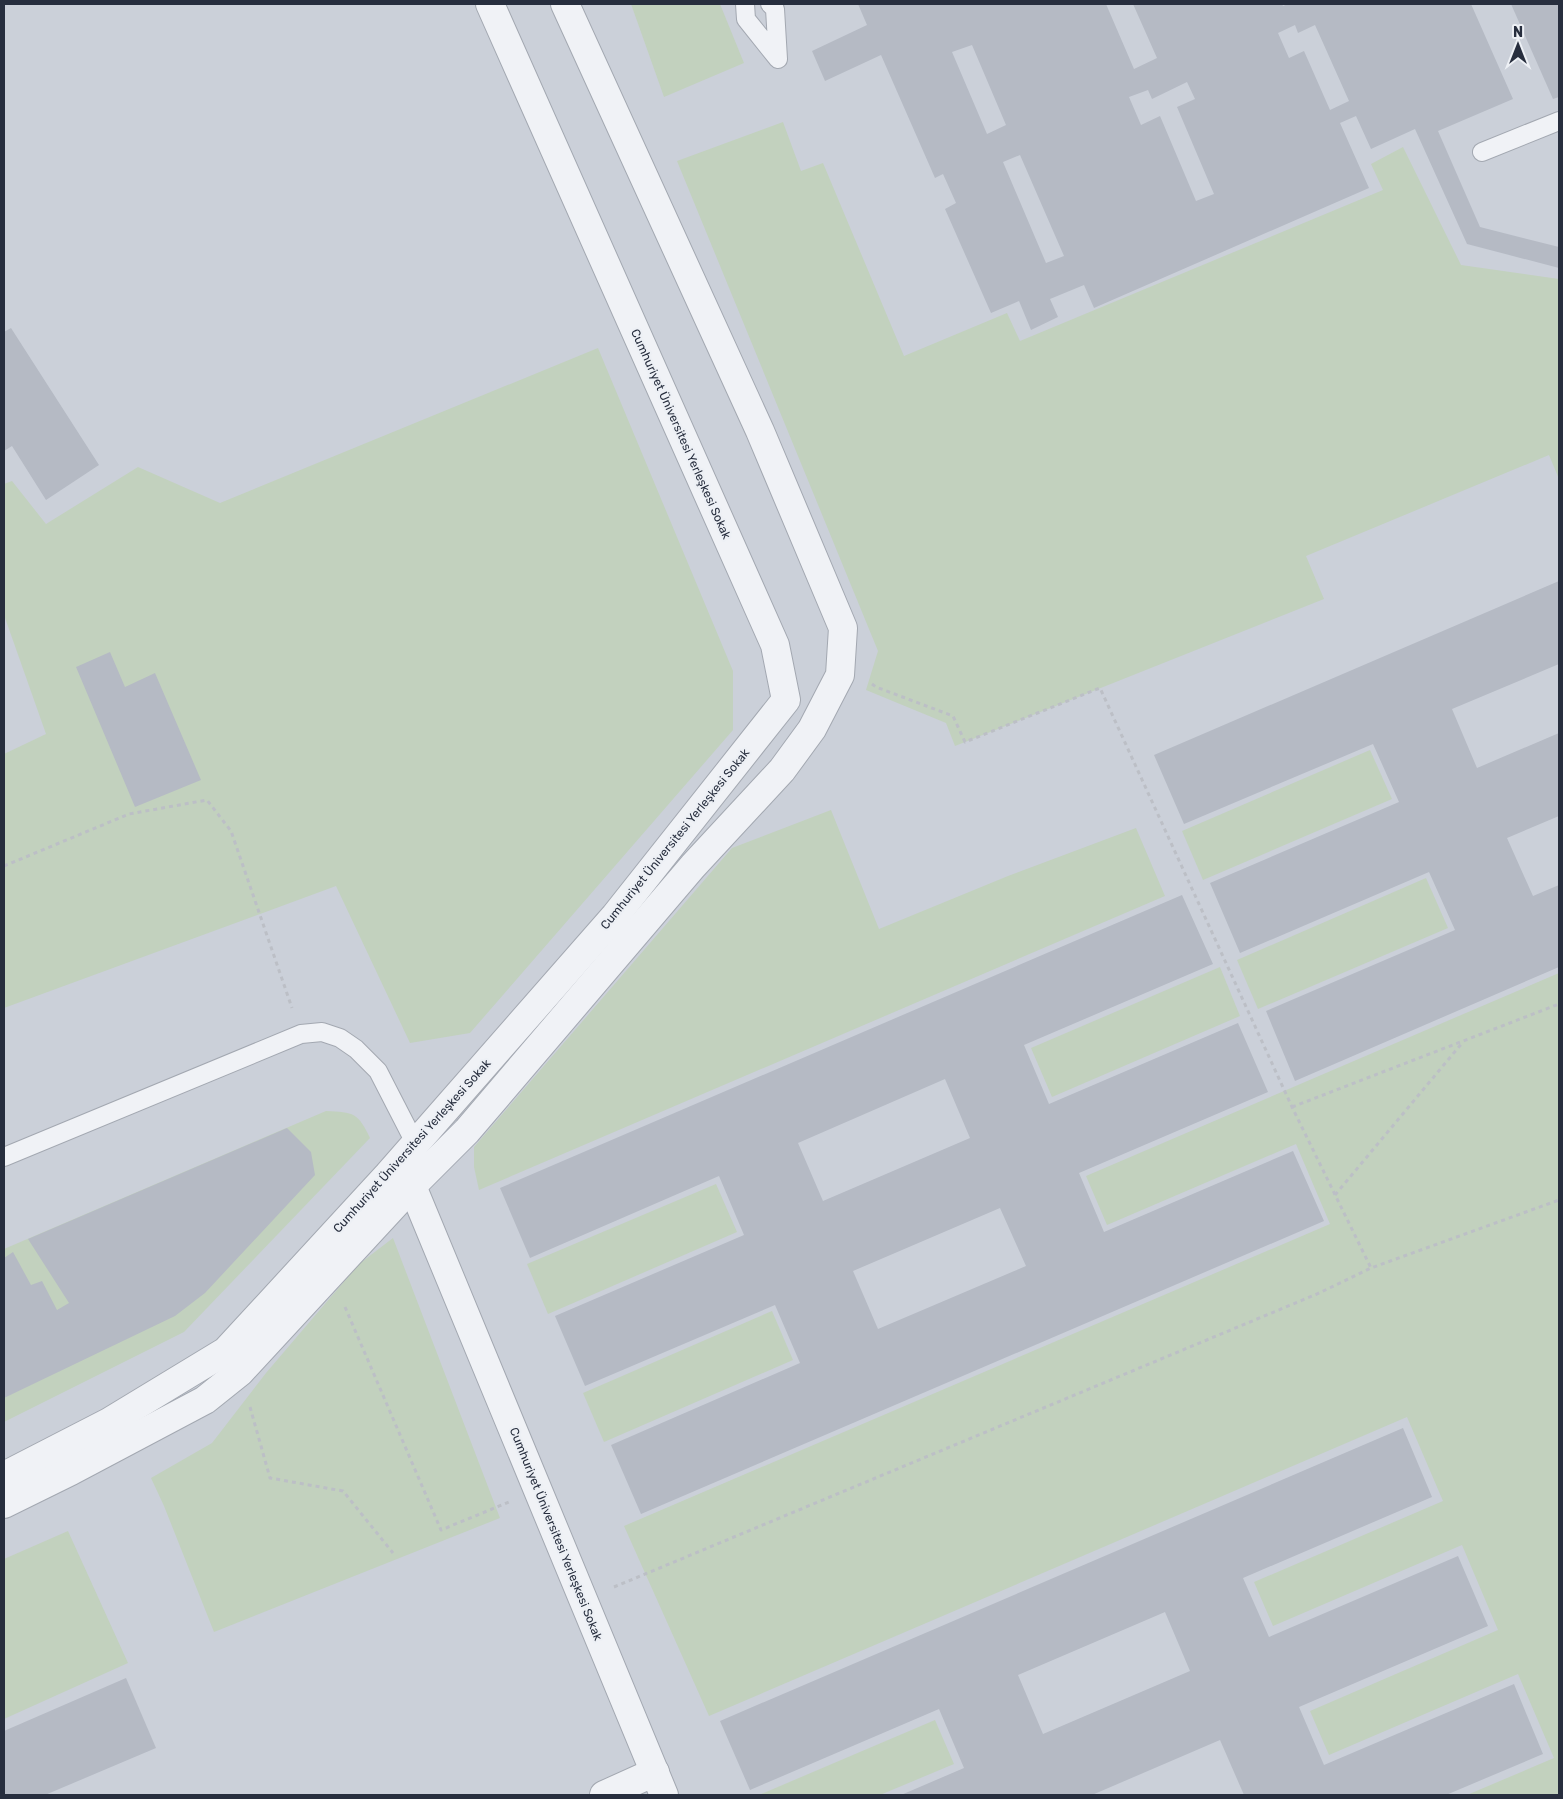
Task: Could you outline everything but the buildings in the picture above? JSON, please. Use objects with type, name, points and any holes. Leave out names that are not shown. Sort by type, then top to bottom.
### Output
[{"type":"street","name":"Cumhuriyet Üniversitesi Yerleşkesi Sokak","points":[[4,1476],[108,1422],[226,1351],[416,1143],[615,916],[786,700],[775,645],[490,4]]},
{"type":"street","name":"Cumhuriyet Üniversitesi Yerleşkesi Sokak","points":[[4,1504],[205,1400],[240,1372],[412,1186],[467,1131],[693,866],[782,770],[812,729],[840,675],[843,628],[760,431],[566,4]]},
{"type":"street","name":"Cumhuriyet Üniversitesi Yerleşkesi Sokak","points":[[412,1186],[659,1783],[604,1795]]},
{"type":"lane","points":[[745,4],[746,19],[778,59],[775,9],[770,4]]},
{"type":"lane","points":[[1482,152],[1559,121]]},
{"type":"lane","points":[[4,1157],[301,1034],[322,1032],[340,1038],[356,1049],[378,1071],[416,1143]]},
{"type":"path","points":[[842,653],[876,687],[953,716],[965,742],[1100,688],[1292,1107],[1371,1268]]},
{"type":"path","points":[[4,866],[129,814],[206,800],[231,832],[301,1034]]},
{"type":"path","points":[[1292,1107],[1559,1004]]},
{"type":"path","points":[[1335,1194],[1465,1040]]},
{"type":"path","points":[[583,1600],[1317,1294],[1371,1268],[1559,1200]]},
{"type":"path","points":[[330,1274],[441,1530],[538,1490]]},
{"type":"path","points":[[240,1372],[270,1478],[342,1492],[393,1553]]},
{"type":"shaded area","points":[[4,4],[1559,4],[1559,1795],[4,1795]]},
{"type":"green space","points":[[631,4],[720,4],[744,63],[664,97]]},
{"type":"green space","points":[[783,122],[801,171],[823,163],[904,356],[1007,313],[1020,341],[1383,190],[1371,164],[1403,147],[1461,265],[1559,279],[1559,479],[1549,455],[1306,556],[1324,599],[955,746],[946,723],[866,690],[878,651],[677,161]]},
{"type":"green space","points":[[598,348],[733,671],[733,730],[470,1033],[410,1043],[336,886],[4,1008],[4,754],[46,734],[4,615],[4,484],[12,481],[46,524],[138,467],[220,503]]},
{"type":"green space","points":[[1370,750],[1392,799],[1203,880],[1182,831]]},
{"type":"green space","points":[[831,810],[879,929],[1008,876],[1136,828],[1165,896],[479,1190],[474,1167],[474,1147],[732,848]]},
{"type":"green space","points":[[1426,878],[1448,928],[1258,1009],[1237,960]]},
{"type":"green space","points":[[1220,967],[1240,1016],[1052,1097],[1031,1048]]},
{"type":"green space","points":[[1559,973],[1559,1795],[1467,1795],[1554,1758],[1518,1674],[1329,1755],[1310,1711],[1498,1630],[1462,1545],[1273,1626],[1254,1582],[1443,1501],[1407,1417],[709,1716],[624,1526],[1330,1224],[1296,1144],[1107,1225],[1086,1176]]},
{"type":"green space","points":[[326,1111],[349,1113],[354,1116],[362,1123],[370,1138],[184,1332],[4,1422],[4,1249]]},
{"type":"green space","points":[[716,1184],[737,1232],[548,1314],[527,1264]]},
{"type":"green space","points":[[393,1238],[500,1518],[214,1632],[151,1478],[212,1443],[266,1373],[359,1264]]},
{"type":"green space","points":[[772,1311],[793,1360],[604,1442],[583,1393]]},
{"type":"green space","points":[[68,1531],[128,1663],[4,1719],[4,1559]]},
{"type":"green space","points":[[935,1720],[954,1764],[880,1795],[759,1795]]}]
